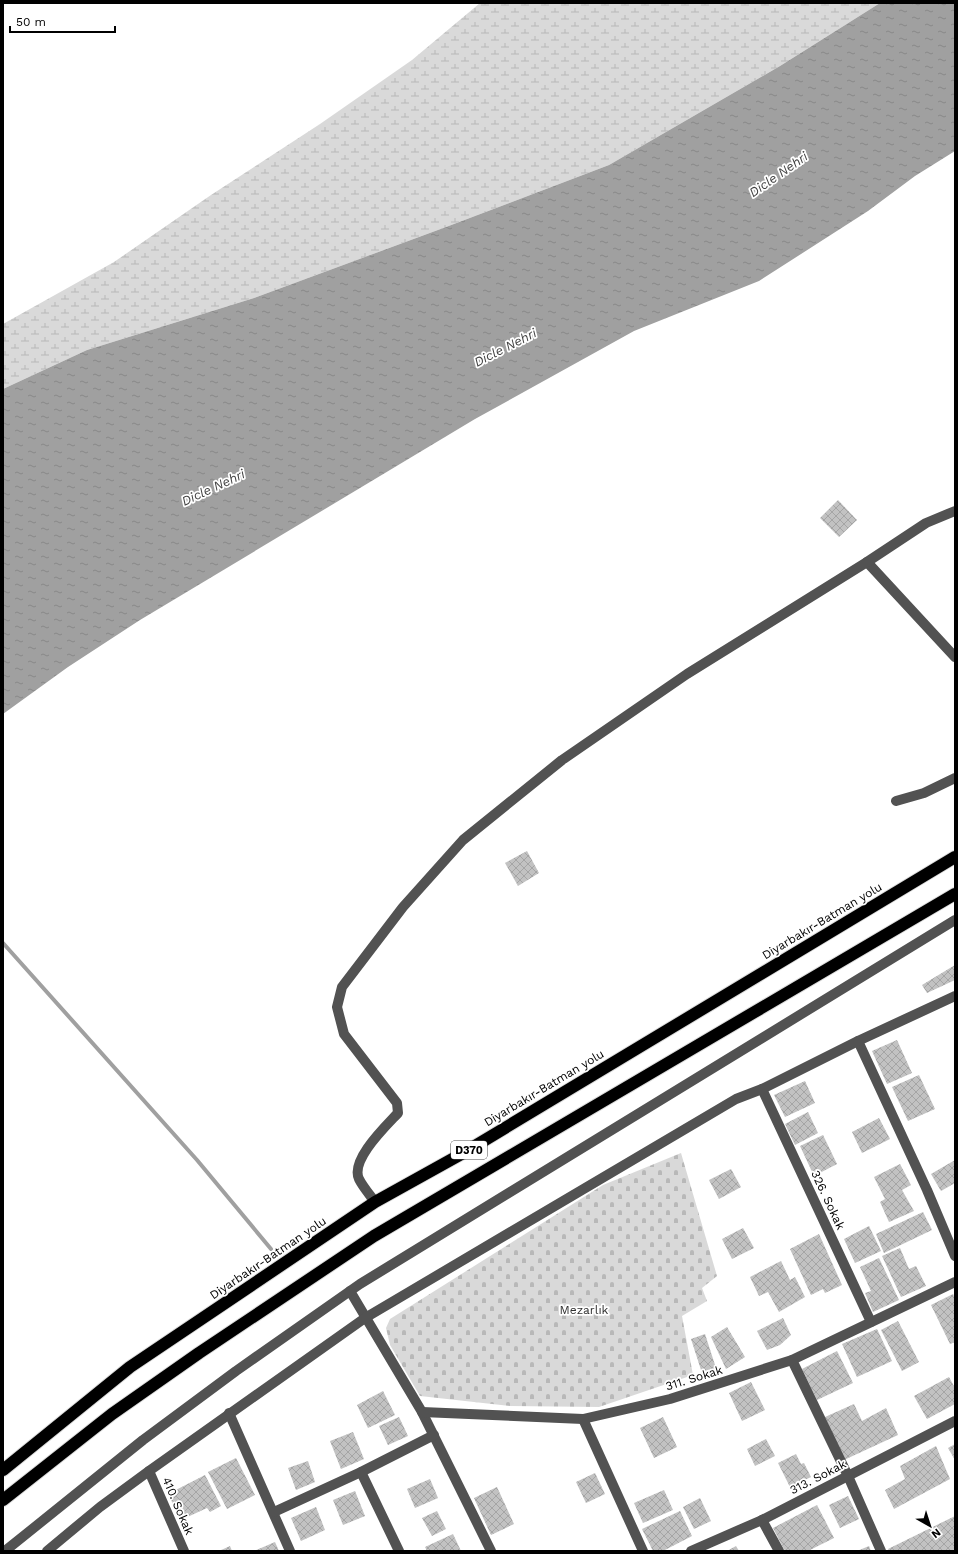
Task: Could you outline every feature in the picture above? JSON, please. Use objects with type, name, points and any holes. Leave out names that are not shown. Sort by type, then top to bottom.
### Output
[{"type":"highway","name":"Diyarbakır-Batman yolu","points":[[3,1470],[130,1368],[375,1202],[465,1152],[955,857]]},
{"type":"highway","name":"D370","points":[[3,1500],[112,1414],[374,1236],[955,894]]},
{"type":"street","points":[[375,1202],[358,1178],[360,1158],[380,1131],[398,1113],[397,1103],[344,1034],[337,1007],[342,987],[399,913],[463,840],[562,760],[687,674],[867,562],[926,523],[955,511]]},
{"type":"street","points":[[867,562],[955,657]]},
{"type":"street","points":[[896,801],[924,793],[955,778]]},
{"type":"street","points":[[5,1551],[144,1440],[236,1371],[350,1292],[955,920]]},
{"type":"street","points":[[47,1551],[100,1507],[149,1471],[365,1318],[736,1099],[762,1089],[858,1040],[955,996]]},
{"type":"street","points":[[858,1040],[927,1190],[955,1256]]},
{"type":"street","name":"326. Sokak","points":[[762,1089],[870,1322]]},
{"type":"street","name":"311. Sokak","points":[[422,1412],[583,1419],[670,1399],[792,1360],[955,1282]]},
{"type":"street","points":[[350,1292],[422,1412],[492,1551]]},
{"type":"street","points":[[792,1360],[848,1476],[881,1551]]},
{"type":"street","points":[[229,1413],[290,1551]]},
{"type":"street","points":[[583,1419],[643,1551]]},
{"type":"street","name":"313. Sokak","points":[[691,1551],[762,1520],[955,1422]]},
{"type":"street","points":[[274,1512],[361,1472],[434,1435]]},
{"type":"street","name":"410. Sokak","points":[[149,1471],[184,1551]]},
{"type":"street","points":[[361,1472],[399,1551]]},
{"type":"street","points":[[762,1520],[778,1551]]},
{"type":"green space","points":[[480,3],[880,3],[780,66],[609,165],[254,298],[87,350],[3,389],[3,324],[114,262],[211,195],[320,124],[412,60]]},
{"type":"green space","name":"Mezarlık","points":[[681,1153],[717,1276],[702,1288],[707,1301],[682,1316],[693,1375],[599,1407],[510,1406],[420,1396],[390,1345],[386,1328],[390,1319],[603,1185]]},
{"type":"water","name":"Dicle Nehri","points":[[880,3],[955,3],[955,151],[915,176],[868,211],[759,281],[634,331],[475,419],[140,620],[68,667],[3,714],[3,389],[87,350],[254,298],[609,165],[780,66]]},
{"type":"building","points":[[838,500],[857,520],[839,537],[820,518]]},
{"type":"building","points":[[527,851],[539,873],[518,886],[505,863]]},
{"type":"building","points":[[955,965],[955,980],[927,993],[922,985]]},
{"type":"building","points":[[897,1040],[912,1073],[887,1084],[872,1051]]},
{"type":"building","points":[[919,1075],[935,1109],[908,1121],[892,1087]]},
{"type":"building","points":[[805,1081],[815,1103],[785,1117],[774,1095]]},
{"type":"building","points":[[808,1112],[818,1133],[795,1145],[785,1124]]},
{"type":"building","points":[[879,1118],[890,1139],[862,1153],[852,1132]]},
{"type":"building","points":[[823,1135],[837,1164],[814,1176],[800,1146]]},
{"type":"building","points":[[955,1160],[955,1183],[941,1191],[931,1174]]},
{"type":"building","points":[[900,1164],[911,1185],[902,1190],[914,1211],[889,1222],[880,1202],[885,1199],[874,1177]]},
{"type":"building","points":[[731,1169],[741,1187],[719,1199],[709,1180]]},
{"type":"building","points":[[923,1212],[932,1230],[884,1253],[876,1234]]},
{"type":"building","points":[[869,1226],[881,1251],[855,1263],[844,1239]]},
{"type":"building","points":[[743,1228],[754,1248],[732,1259],[722,1239]]},
{"type":"building","points":[[819,1234],[842,1285],[825,1293],[823,1289],[811,1295],[790,1249]]},
{"type":"building","points":[[900,1248],[909,1269],[916,1266],[926,1286],[901,1297],[882,1256]]},
{"type":"building","points":[[879,1258],[899,1300],[873,1312],[865,1293],[871,1291],[860,1267]]},
{"type":"building","points":[[781,1261],[790,1280],[795,1277],[805,1297],[779,1312],[768,1292],[759,1296],[750,1277]]},
{"type":"building","points":[[953,1294],[955,1298],[955,1342],[950,1344],[931,1305]]},
{"type":"building","points":[[783,1318],[791,1335],[780,1345],[767,1350],[757,1331]]},
{"type":"building","points":[[898,1321],[919,1362],[902,1371],[881,1330]]},
{"type":"building","points":[[727,1327],[745,1357],[726,1369],[711,1337]]},
{"type":"building","points":[[877,1329],[892,1361],[857,1377],[842,1344]]},
{"type":"building","points":[[705,1334],[716,1368],[702,1373],[691,1339]]},
{"type":"building","points":[[837,1351],[853,1383],[817,1400],[802,1369]]},
{"type":"building","points":[[949,1377],[955,1388],[955,1404],[927,1419],[914,1396]]},
{"type":"building","points":[[751,1382],[765,1410],[742,1421],[729,1393]]},
{"type":"building","points":[[383,1391],[395,1415],[368,1428],[357,1405]]},
{"type":"building","points":[[854,1404],[862,1421],[886,1408],[898,1435],[844,1460],[825,1417]]},
{"type":"building","points":[[399,1417],[408,1436],[388,1445],[379,1426]]},
{"type":"building","points":[[663,1417],[677,1447],[654,1458],[640,1428]]},
{"type":"building","points":[[353,1432],[364,1459],[341,1469],[330,1441]]},
{"type":"building","points":[[766,1439],[775,1456],[755,1466],[747,1449]]},
{"type":"building","points":[[955,1444],[955,1460],[948,1448]]},
{"type":"building","points":[[936,1446],[950,1479],[894,1509],[885,1490],[905,1479],[900,1466]]},
{"type":"building","points":[[796,1454],[801,1464],[804,1463],[811,1477],[790,1487],[778,1463]]},
{"type":"building","points":[[236,1458],[255,1495],[227,1509],[208,1472]]},
{"type":"building","points":[[308,1461],[315,1482],[296,1490],[288,1468]]},
{"type":"building","points":[[595,1473],[605,1494],[586,1503],[576,1482]]},
{"type":"building","points":[[205,1475],[221,1506],[210,1512],[207,1508],[181,1520],[168,1494]]},
{"type":"building","points":[[430,1479],[438,1498],[415,1508],[407,1489]]},
{"type":"building","points":[[497,1487],[514,1524],[491,1535],[474,1498]]},
{"type":"building","points":[[664,1490],[673,1510],[643,1523],[634,1503]]},
{"type":"building","points":[[355,1491],[365,1516],[343,1525],[333,1500]]},
{"type":"building","points":[[848,1496],[859,1519],[840,1528],[829,1505]]},
{"type":"building","points":[[700,1498],[711,1521],[694,1529],[683,1507]]},
{"type":"building","points":[[817,1505],[834,1538],[808,1551],[785,1551],[773,1528]]},
{"type":"building","points":[[316,1507],[325,1530],[301,1541],[291,1518]]},
{"type":"building","points":[[437,1511],[446,1529],[432,1536],[422,1518]]},
{"type":"building","points":[[680,1511],[692,1536],[663,1551],[653,1551],[642,1529]]},
{"type":"building","points":[[955,1516],[955,1549],[952,1551],[889,1551],[888,1549]]},
{"type":"building","points":[[453,1534],[461,1551],[427,1551],[425,1547]]},
{"type":"building","points":[[275,1542],[279,1551],[254,1551]]},
{"type":"building","points":[[230,1546],[232,1551],[219,1551]]},
{"type":"building","points":[[736,1546],[739,1551],[727,1551]]},
{"type":"building","points":[[869,1546],[871,1551],[857,1551]]},
{"type":"waterway","points":[[3,943],[197,1160],[271,1249]]}]
